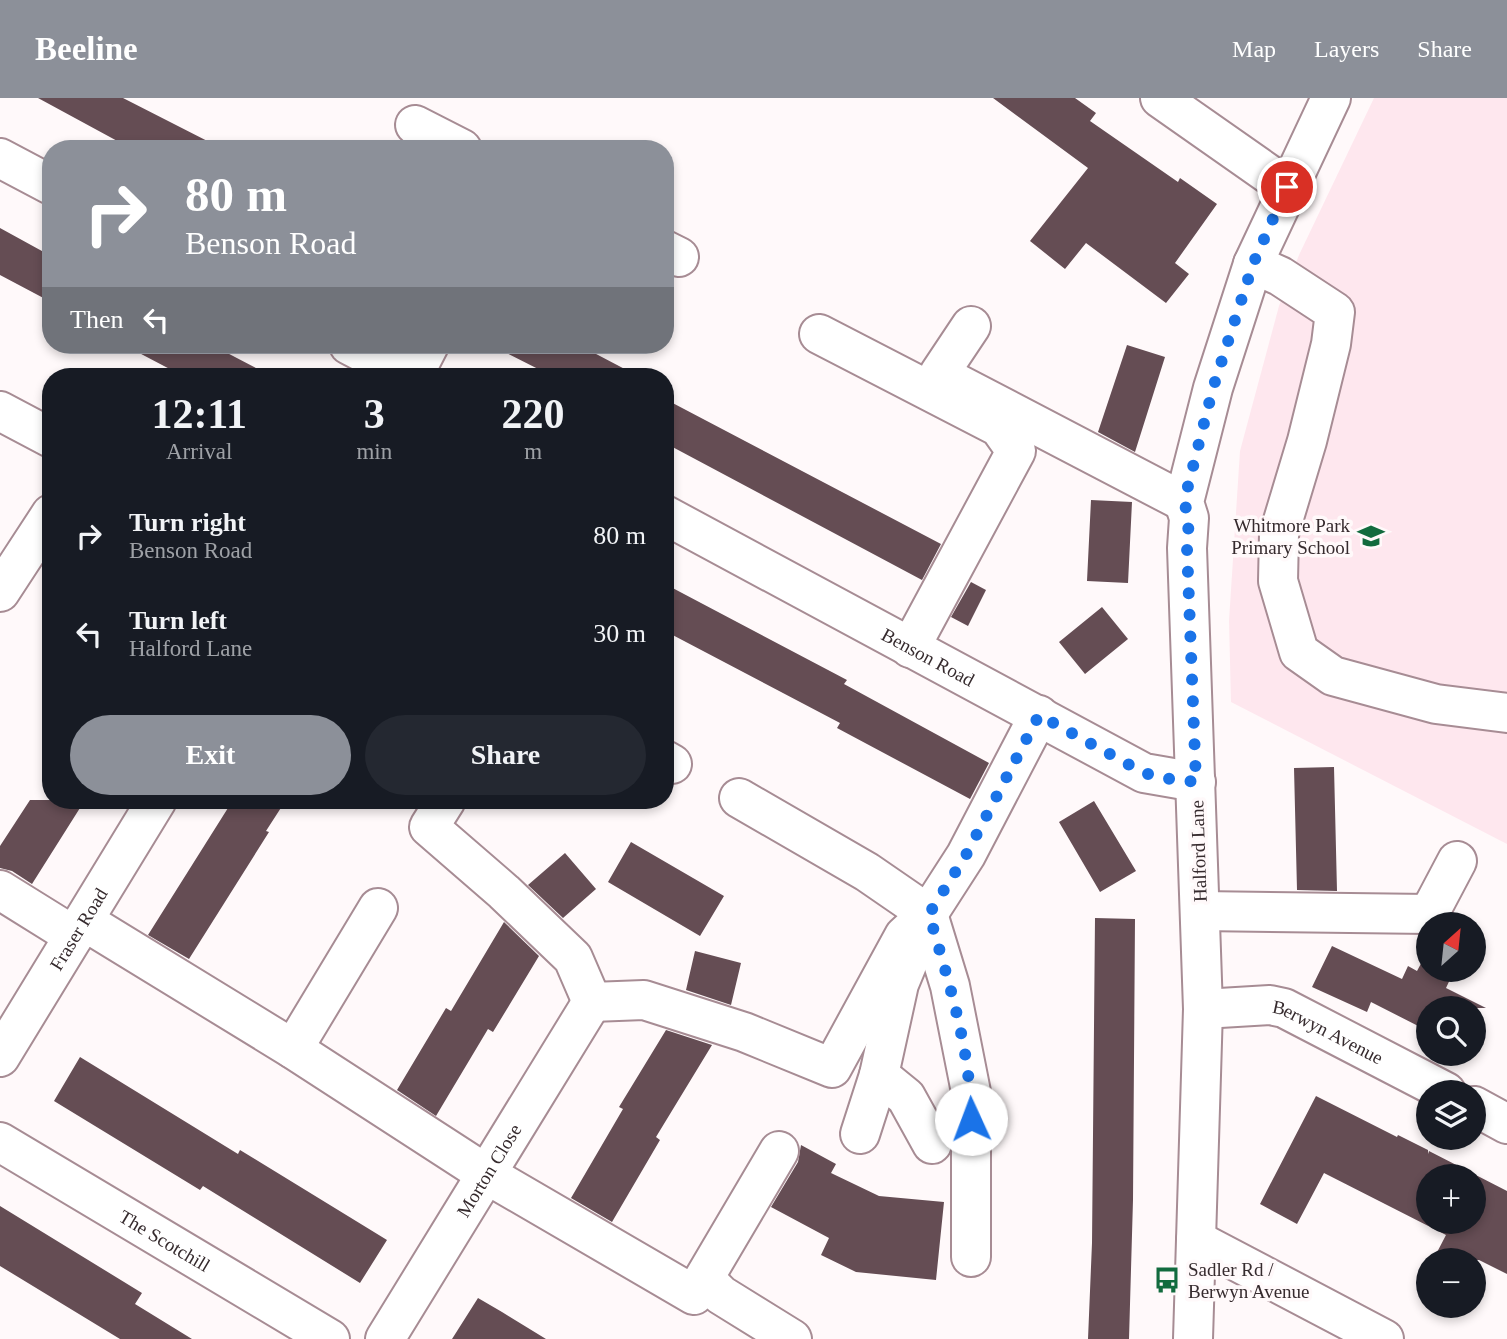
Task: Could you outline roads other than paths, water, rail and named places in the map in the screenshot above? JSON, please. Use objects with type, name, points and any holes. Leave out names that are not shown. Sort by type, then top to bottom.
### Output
[{"type":"street","points":[[1160,98],[1287,187]]},
{"type":"street","name":"Halford Lane","points":[[1193,1339],[1203,1009],[1187,548],[1189,518],[1184,502],[1213,388],[1253,264],[1331,98]]},
{"type":"street","points":[[415,125],[444,140]]},
{"type":"street","points":[[0,158],[42,180]]},
{"type":"street","points":[[1253,264],[1280,276],[1335,312],[1331,344],[1307,441],[1279,534],[1278,581],[1299,652],[1333,676],[1436,704],[1507,713]]},
{"type":"street","points":[[971,326],[939,374],[1184,502]]},
{"type":"street","points":[[819,334],[999,427],[1016,452],[910,648]]},
{"type":"street","points":[[367,354],[394,368]]},
{"type":"street","points":[[0,411],[42,433]]},
{"type":"street","name":"Benson Road","points":[[674,520],[1144,773],[1196,782]]},
{"type":"street","points":[[0,592],[42,528]]},
{"type":"street","points":[[860,1134],[879,1075],[899,984],[929,914],[966,855],[1039,715]]},
{"type":"street","points":[[739,799],[867,872],[929,914],[950,986],[971,1092],[971,1257]]},
{"type":"street","name":"Fraser Road","points":[[0,1057],[152,809]]},
{"type":"street","points":[[440,809],[429,827],[504,892],[573,958],[592,1002],[644,1000],[744,1032],[832,1068],[904,936],[929,914]]},
{"type":"street","points":[[1200,911],[1429,914],[1457,861]]},
{"type":"street","points":[[0,890],[79,929],[293,1049],[486,1174],[694,1295],[779,1151]]},
{"type":"street","points":[[293,1049],[379,908]]},
{"type":"street","name":"Morton Close","points":[[385,1339],[592,1002]]},
{"type":"street","name":"Berwyn Avenue","points":[[1203,1009],[1270,1005],[1284,1007],[1423,1080]]},
{"type":"street","points":[[879,1075],[906,1097],[932,1144]]},
{"type":"street","points":[[1486,1113],[1507,1124]]},
{"type":"street","name":"The Scotchill","points":[[0,1142],[330,1339]]},
{"type":"street","points":[[1196,1240],[1384,1339]]},
{"type":"street","points":[[705,1279],[721,1295],[792,1339]]},
{"type":"place","name":"Whitmore Park Primary School","points":[[1371,536]]},
{"type":"place","name":"Sadler Rd / Berwyn Avenue","points":[[1167,1280]]}]
